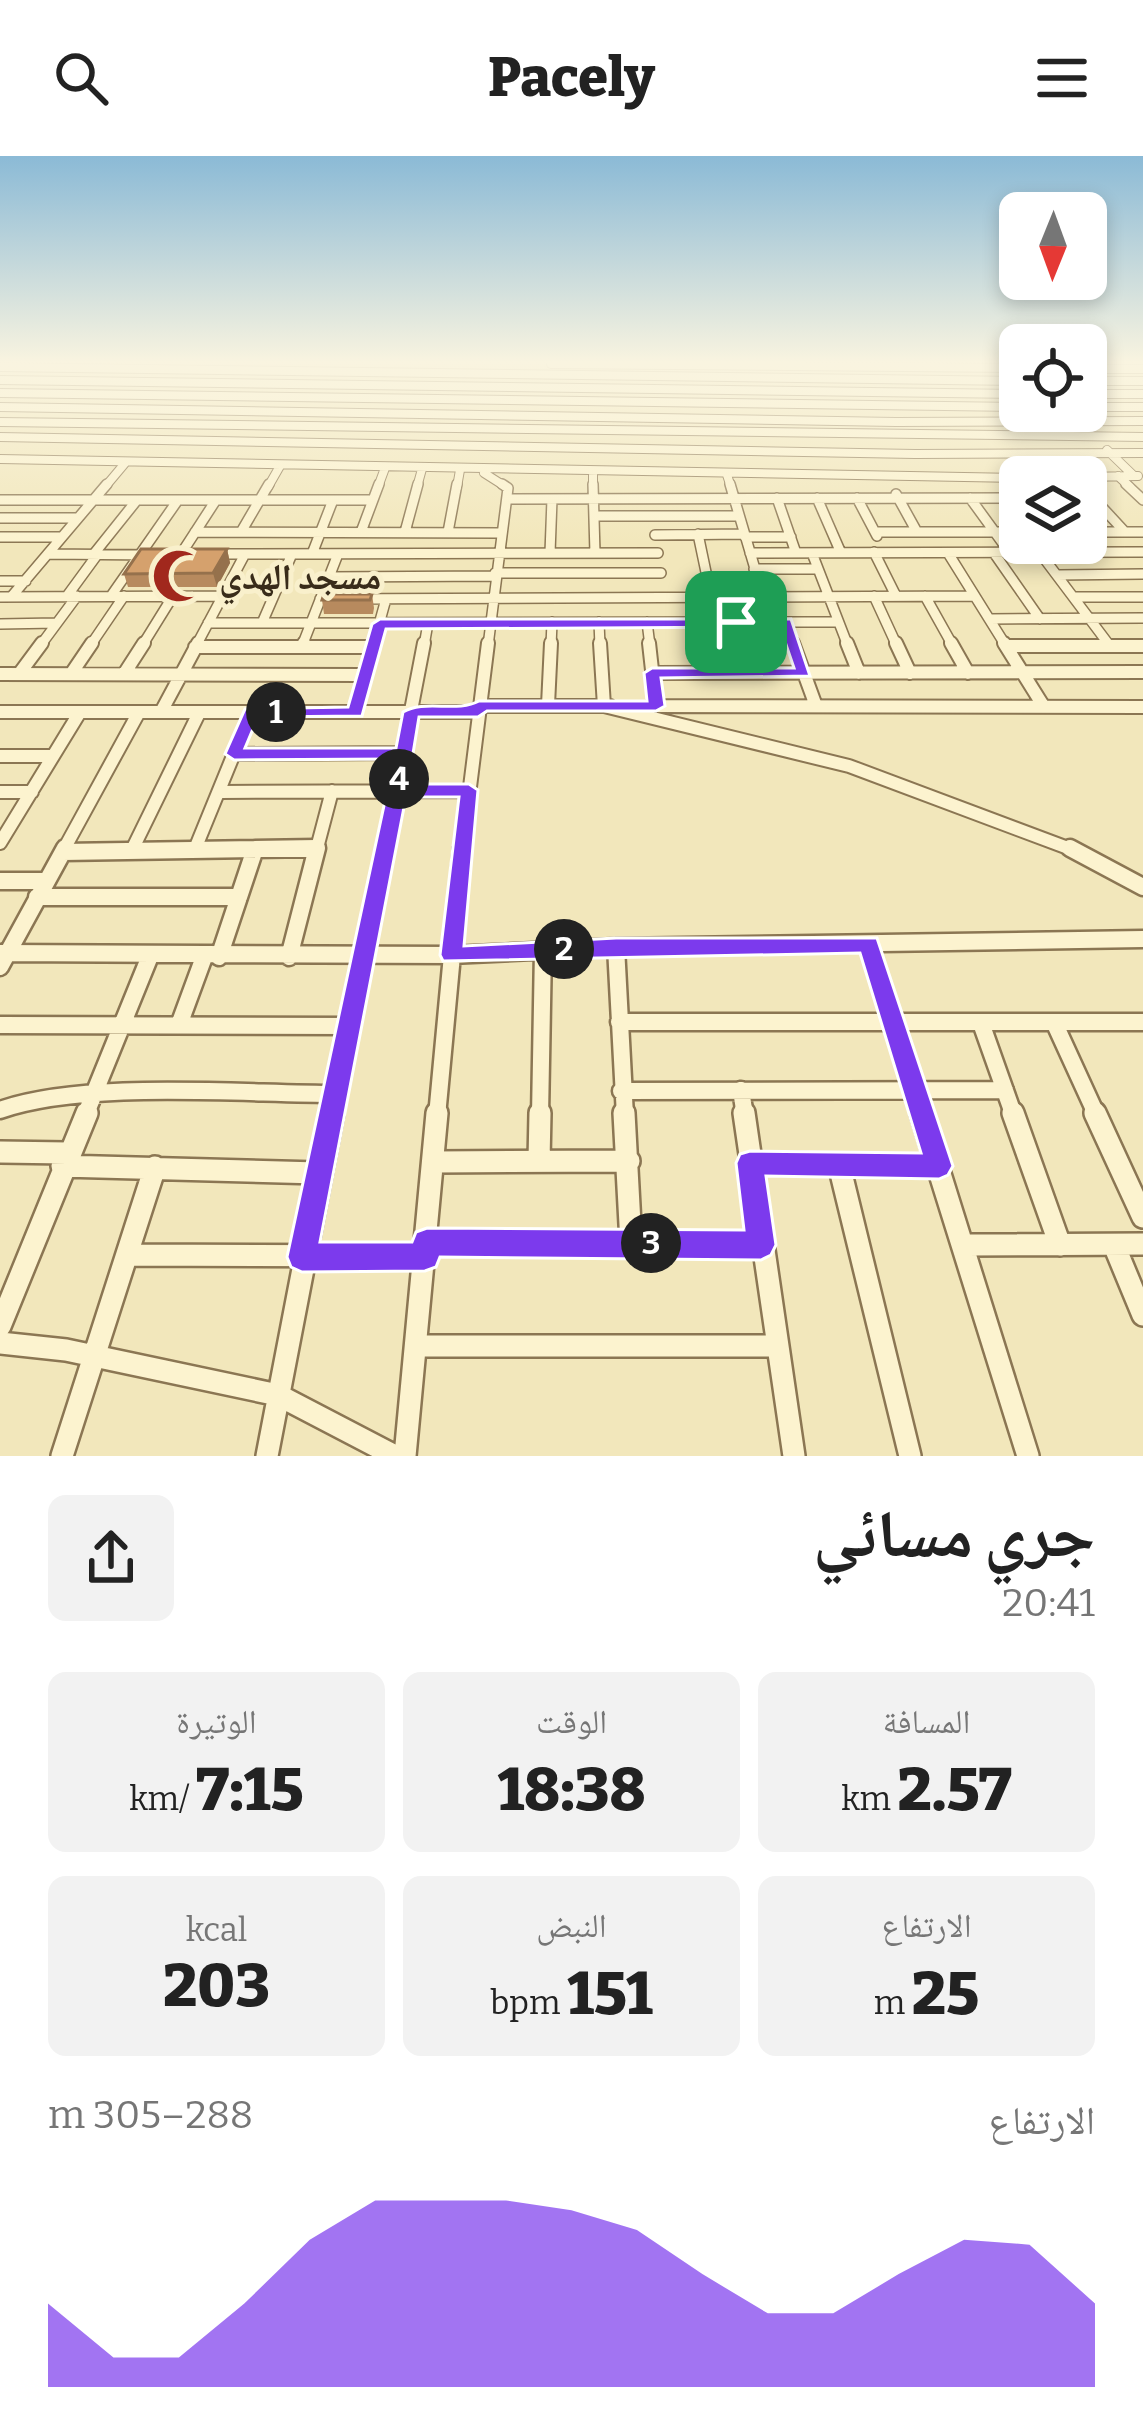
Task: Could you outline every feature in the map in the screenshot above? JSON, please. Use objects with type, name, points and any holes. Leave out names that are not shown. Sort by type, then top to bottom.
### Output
[{"type":"street","points":[[45,460],[87,424]]},
{"type":"street","points":[[141,424],[1143,437]]},
{"type":"street","points":[[6,597],[168,424]]},
{"type":"street","points":[[324,466],[348,424]]},
{"type":"street","points":[[444,470],[459,424]]},
{"type":"street","points":[[558,472],[565,424]]},
{"type":"street","points":[[672,424],[676,475]]},
{"type":"street","points":[[779,424],[796,476]]},
{"type":"street","points":[[897,424],[929,478]]},
{"type":"street","points":[[977,424],[1002,454]]},
{"type":"street","points":[[219,464],[249,426]]},
{"type":"street","points":[[525,446],[527,431]]},
{"type":"street","points":[[1088,432],[1138,476]]},
{"type":"street","points":[[0,437],[915,454],[1143,453]]},
{"type":"street","points":[[0,459],[999,480]]},
{"type":"street","points":[[219,554],[280,466]]},
{"type":"street","points":[[362,532],[385,468]]},
{"type":"street","points":[[405,532],[422,469]]},
{"type":"street","points":[[448,532],[460,470]]},
{"type":"street","points":[[405,1456],[451,955],[507,499],[507,485],[480,470]]},
{"type":"street","points":[[593,473],[595,553]]},
{"type":"street","points":[[727,476],[763,596]]},
{"type":"street","points":[[1107,476],[1138,476]]},
{"type":"street","points":[[1118,476],[1142,498]]},
{"type":"street","points":[[885,477],[918,553]]},
{"type":"street","points":[[777,498],[796,553]]},
{"type":"street","points":[[817,498],[841,553]]},
{"type":"street","points":[[857,498],[875,532],[896,596]]},
{"type":"street","points":[[970,498],[999,538]]},
{"type":"street","points":[[507,499],[999,500]]},
{"type":"street","points":[[550,553],[552,499]]},
{"type":"street","points":[[685,499],[689,515]]},
{"type":"street","points":[[0,500],[373,500]]},
{"type":"street","points":[[19,674],[56,623],[95,555],[137,500]]},
{"type":"street","points":[[70,674],[139,555],[178,500]]},
{"type":"street","points":[[181,554],[216,500]]},
{"type":"street","points":[[312,554],[333,500]]},
{"type":"street","points":[[1107,513],[1125,532]]},
{"type":"street","points":[[594,516],[739,516]]},
{"type":"street","points":[[653,516],[665,597]]},
{"type":"street","points":[[0,518],[78,518]]},
{"type":"street","points":[[195,532],[501,533]]},
{"type":"street","points":[[875,532],[999,532]]},
{"type":"street","points":[[1107,532],[1143,532]]},
{"type":"street","points":[[698,534],[711,596]]},
{"type":"street","points":[[655,535],[791,537]]},
{"type":"street","points":[[0,537],[62,537]]},
{"type":"street","points":[[0,554],[17,537]]},
{"type":"street","points":[[1107,552],[1143,552]]},
{"type":"street","points":[[48,554],[658,553]]},
{"type":"street","points":[[749,553],[999,553]]},
{"type":"street","points":[[812,553],[860,673]]},
{"type":"street","points":[[948,553],[1044,707]]},
{"type":"street","points":[[994,553],[1040,619]]},
{"type":"street","points":[[160,712],[245,554]]},
{"type":"street","points":[[262,622],[292,554]]},
{"type":"street","points":[[302,647],[338,554]]},
{"type":"street","points":[[1107,554],[1125,574]]},
{"type":"street","points":[[1049,564],[1110,646]]},
{"type":"street","points":[[754,569],[818,569]]},
{"type":"street","points":[[329,577],[661,573]]},
{"type":"street","points":[[1057,574],[1143,574]]},
{"type":"street","points":[[0,581],[26,580]]},
{"type":"street","points":[[124,674],[173,596]]},
{"type":"street","points":[[6,597],[223,596]]},
{"type":"street","points":[[692,596],[706,673]]},
{"type":"street","points":[[874,596],[910,673]]},
{"type":"street","points":[[925,596],[968,673]]},
{"type":"street","points":[[320,599],[975,596]]},
{"type":"street","points":[[1074,597],[1141,599]]},
{"type":"street","points":[[356,712],[386,598]]},
{"type":"street","points":[[989,619],[1143,618]]},
{"type":"street","points":[[208,622],[838,622]]},
{"type":"street","points":[[548,705],[551,622]]},
{"type":"street","points":[[599,622],[604,706]]},
{"type":"street","points":[[647,622],[656,706]]},
{"type":"street","points":[[786,622],[816,706]]},
{"type":"street","points":[[0,623],[56,623]]},
{"type":"street","points":[[267,1456],[318,1173],[428,623]]},
{"type":"street","points":[[1006,646],[1143,646]]},
{"type":"street","points":[[195,647],[372,647]]},
{"type":"street","points":[[245,675],[259,647]]},
{"type":"street","points":[[652,673],[1143,672]]},
{"type":"street","points":[[0,674],[365,675]]},
{"type":"street","points":[[0,712],[412,712],[548,705],[1143,707]]},
{"type":"street","points":[[604,706],[884,774],[1076,849],[1143,887]]},
{"type":"street","points":[[2,837],[80,712]]},
{"type":"street","points":[[2,959],[140,712]]},
{"type":"street","points":[[132,850],[199,712]]},
{"type":"street","points":[[196,849],[251,712]]},
{"type":"street","points":[[234,754],[404,753]]},
{"type":"street","points":[[0,756],[53,756]]},
{"type":"street","points":[[220,792],[469,790]]},
{"type":"street","points":[[289,957],[332,791]]},
{"type":"street","points":[[0,792],[32,792]]},
{"type":"street","points":[[63,852],[317,848]]},
{"type":"street","points":[[178,1025],[238,897],[255,849]]},
{"type":"street","points":[[0,881],[46,881]]},
{"type":"street","points":[[37,897],[238,897]]},
{"type":"street","points":[[2,959],[451,955],[616,947],[1143,939]]},
{"type":"street","points":[[869,944],[1028,1456]]},
{"type":"street","points":[[616,947],[631,1243]]},
{"type":"street","points":[[539,1161],[543,950]]},
{"type":"street","points":[[0,1326],[6,1293],[150,956]]},
{"type":"street","points":[[619,1022],[1138,1022],[1143,1042]]},
{"type":"street","points":[[1054,1022],[1143,1217]]},
{"type":"street","points":[[981,1023],[1060,1245]]},
{"type":"street","points":[[0,1025],[350,1026]]},
{"type":"street","points":[[742,1090],[794,1456]]},
{"type":"street","points":[[621,1091],[1005,1090]]},
{"type":"street","points":[[0,1110],[26,1101],[93,1094],[336,1094]]},
{"type":"street","points":[[0,1152],[155,1167],[318,1173]]},
{"type":"street","points":[[435,1162],[628,1160]]},
{"type":"street","points":[[750,1163],[939,1166]]},
{"type":"street","points":[[839,1165],[910,1456]]},
{"type":"street","points":[[62,1456],[155,1167]]},
{"type":"street","points":[[127,1256],[302,1257],[631,1243],[761,1245]]},
{"type":"street","points":[[964,1245],[1143,1244]]},
{"type":"street","points":[[1114,1245],[1143,1315]]},
{"type":"street","points":[[0,1342],[278,1396],[395,1456]]},
{"type":"street","points":[[416,1346],[776,1346]]},
{"type":"building","points":[[141,549],[227,549],[213,573],[124,574]]},
{"type":"building","points":[[324,594],[372,594],[370,600],[322,600]]},
{"type":"place","name":"مسجد الهدي","points":[[179,576]]},
{"type":"route","points":[[736,622],[380,624],[356,712],[251,712],[234,754],[404,753],[397,790],[469,790],[451,955],[616,947],[869,944],[939,1166],[750,1163],[761,1245],[427,1243],[425,1256],[302,1257],[364,956],[397,790],[412,712],[478,712],[479,706],[656,706],[652,673],[804,673],[786,622],[736,622]]}]
